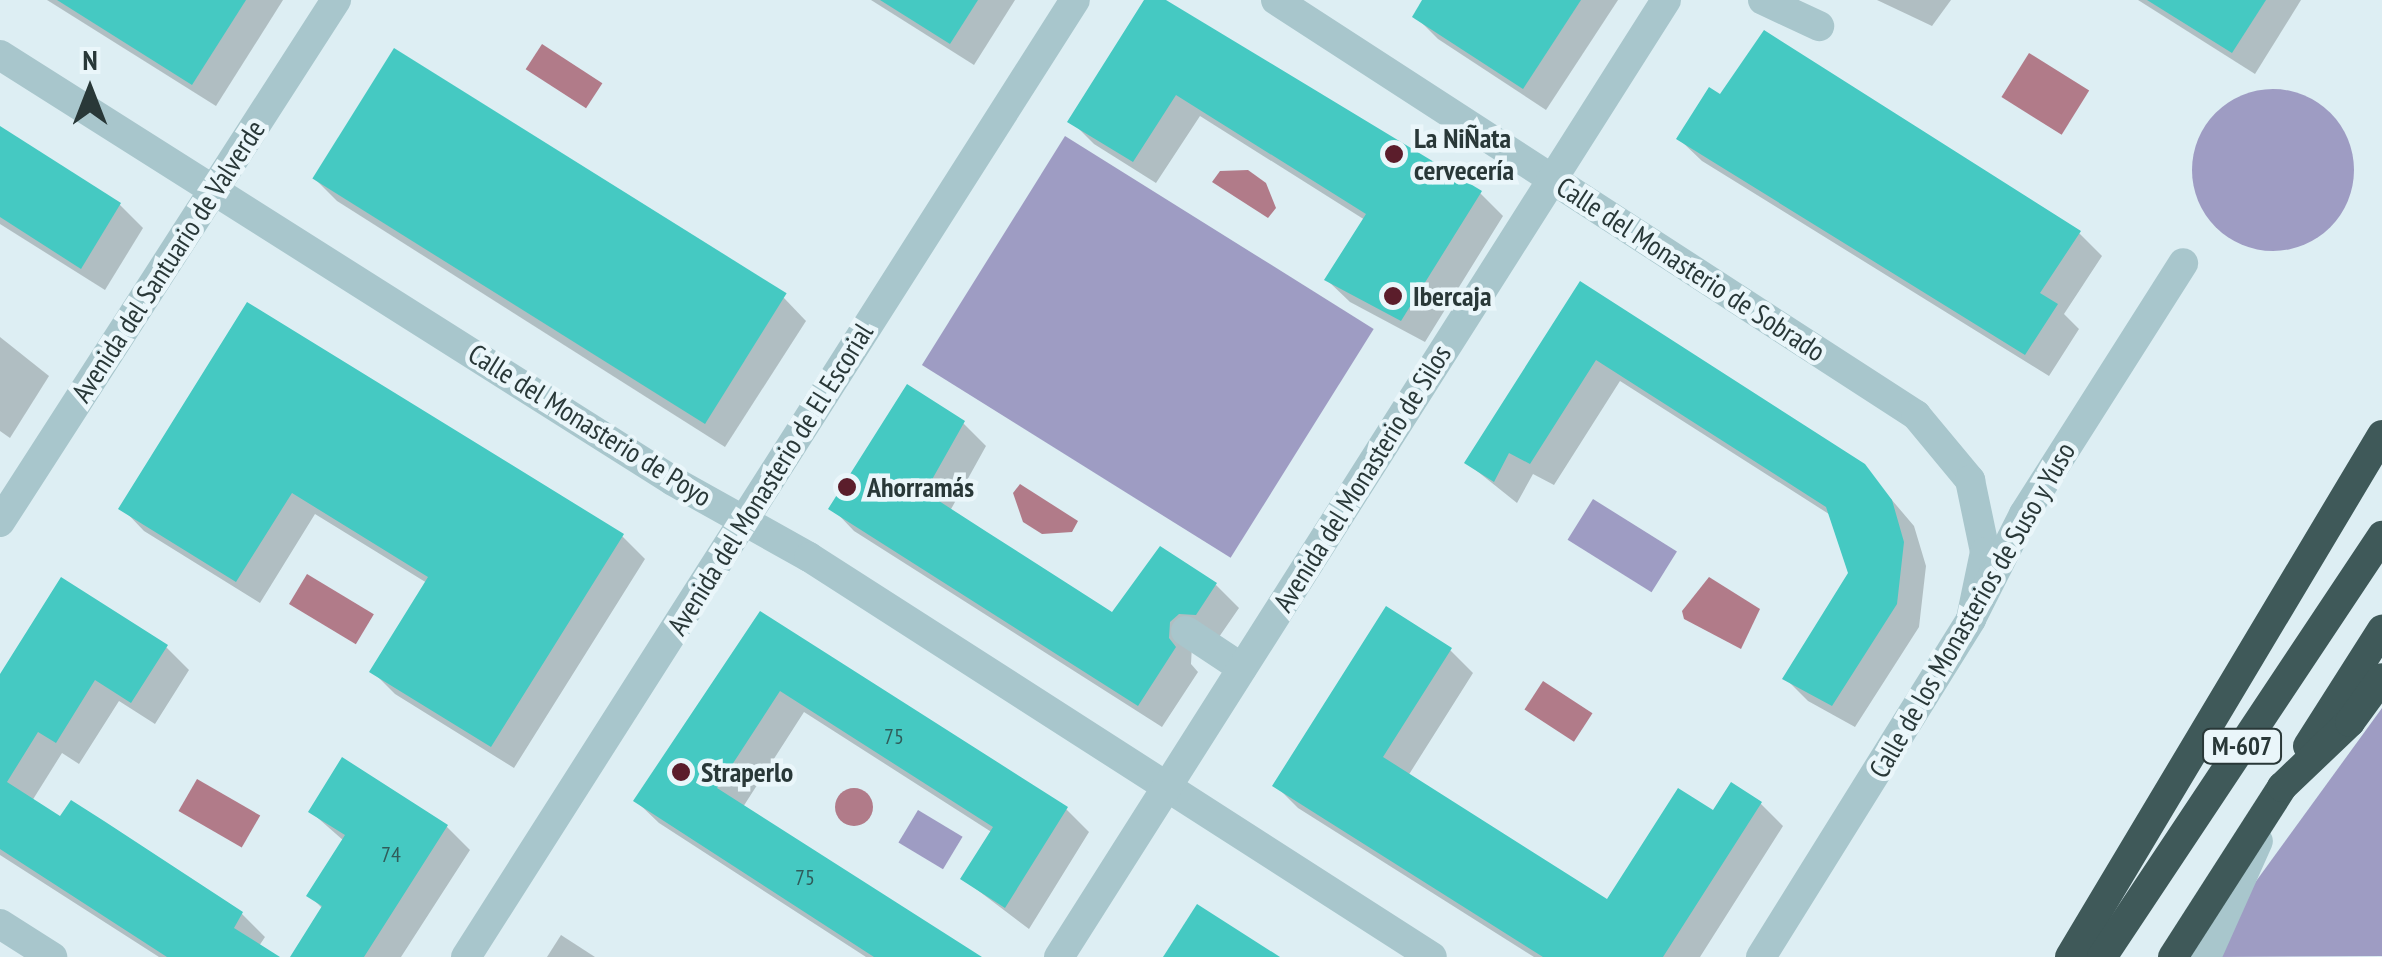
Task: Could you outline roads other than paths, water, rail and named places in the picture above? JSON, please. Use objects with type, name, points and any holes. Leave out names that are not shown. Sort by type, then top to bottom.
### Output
[{"type":"highway","points":[[2070,957],[2382,435]]},
{"type":"highway","name":"M-607","points":[[2102,957],[2382,536]]},
{"type":"highway","name":"M-607","points":[[2173,957],[2382,630]]},
{"type":"highway","points":[[2282,787],[2350,722],[2382,678]]},
{"type":"street","name":"Avenida del Santuario de Valverde","points":[[0,522],[336,0]]},
{"type":"street","name":"Avenida del Monasterio de El Escorial","points":[[466,957],[1074,0]]},
{"type":"street","name":"Calle del Monasterio de Sobrado","points":[[1276,0],[1916,415],[1970,480],[1985,552],[1971,619]]},
{"type":"street","name":"Avenida del Monasterio de Silos","points":[[1059,957],[1666,0]]},
{"type":"street","points":[[1763,0],[1818,26]]},
{"type":"street","name":"Calle del Monasterio de Poyo","points":[[0,55],[1168,787],[1432,957]]},
{"type":"street","name":"Calle de los Monasterios de Suso y Yuso","points":[[1761,957],[1971,619],[2024,514],[2183,263]]},
{"type":"street","points":[[1186,631],[1242,668]]},
{"type":"street","points":[[2206,957],[2282,787]]},
{"type":"street","points":[[0,924],[52,957]]},
{"type":"place","name":"La NiÑata cervecería","points":[[1394,154]]},
{"type":"place","name":"Ibercaja","points":[[1393,296]]},
{"type":"place","name":"Ahorramás","points":[[847,487]]},
{"type":"place","name":"Straperlo","points":[[681,772]]}]
